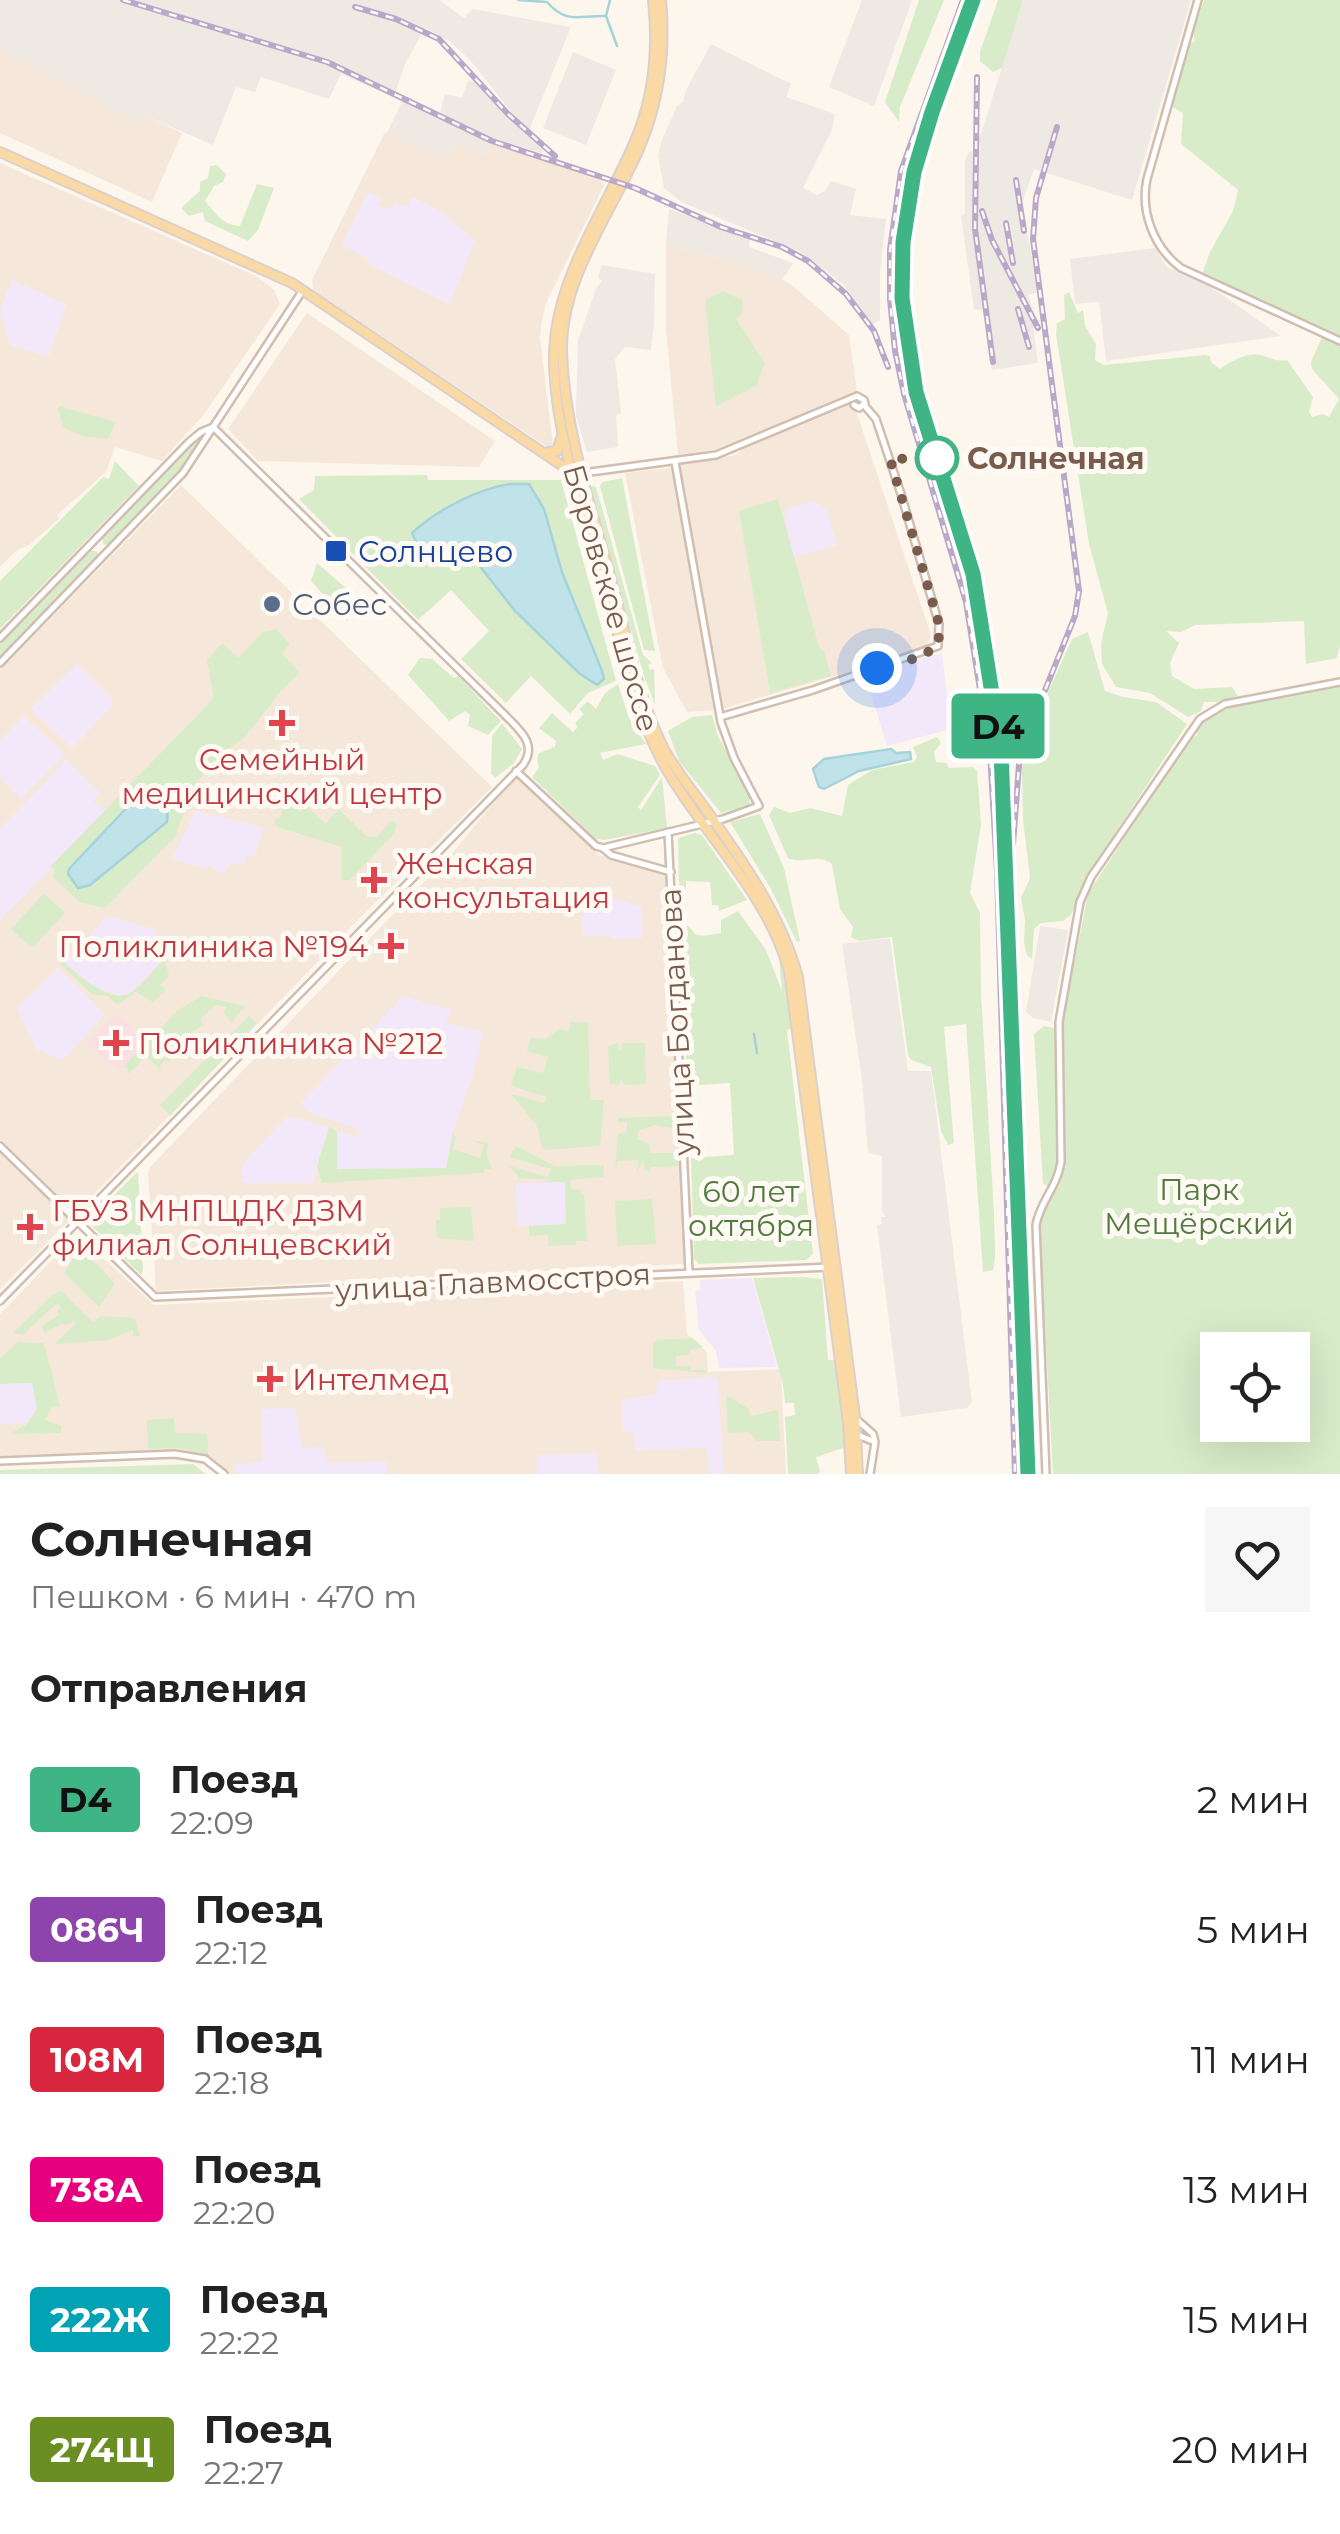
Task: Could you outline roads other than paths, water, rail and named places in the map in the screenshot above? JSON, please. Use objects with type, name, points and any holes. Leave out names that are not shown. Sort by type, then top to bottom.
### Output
[{"type":"main road","name":"Боровское шоссе","points":[[653,0],[655,54],[644,114],[574,266],[558,314],[554,366],[563,432],[658,735],[769,921],[787,964],[832,1267],[852,1420],[854,1474]]},
{"type":"main road","name":"Боровское шоссе","points":[[578,473],[566,404],[564,323],[582,264],[649,122],[663,49],[661,0]]},
{"type":"main road","points":[[0,152],[249,262],[303,290],[578,473]]},
{"type":"main road","points":[[543,453],[557,451],[563,432]]},
{"type":"main road","name":"Боровское шоссе","points":[[852,1420],[857,1436],[854,1474]]},
{"type":"street","points":[[1198,0],[1145,189],[1152,227],[1169,257],[1190,274],[1340,342]]},
{"type":"street","points":[[0,662],[172,486],[303,290]]},
{"type":"street","points":[[578,473],[676,462],[737,448],[861,396],[876,418],[939,624],[938,646],[720,717]]},
{"type":"street","points":[[0,1300],[527,759],[530,743],[213,427]]},
{"type":"street","points":[[0,638],[189,442],[213,427]]},
{"type":"street","points":[[603,848],[759,806],[734,758],[720,717],[676,462]]},
{"type":"street","points":[[1046,1474],[1036,1225],[1042,1205],[1057,1182],[1061,1162],[1059,1022],[1084,892],[1190,730],[1206,713],[1249,698],[1340,682]]},
{"type":"street","points":[[516,771],[596,846],[620,858],[671,872]]},
{"type":"street","name":"улица Богданова","points":[[668,832],[689,1272]]},
{"type":"street","points":[[618,844],[616,853],[620,858]]},
{"type":"street","points":[[0,1146],[78,1221]]},
{"type":"street","name":"улица Главмосстроя","points":[[78,1221],[157,1297],[832,1267]]},
{"type":"street","points":[[852,1420],[872,1434],[876,1442],[870,1474]]},
{"type":"street","points":[[857,1436],[876,1442]]},
{"type":"street","points":[[0,1461],[175,1454],[205,1459],[224,1474]]},
{"type":"water","points":[[510,484],[529,484],[544,509],[562,572],[602,671],[604,679],[597,685],[579,673],[515,611],[468,551],[419,548],[412,533],[458,502]]},
{"type":"water","points":[[891,749],[896,753],[910,752],[911,759],[859,771],[824,789],[819,787],[813,769],[824,759]]},
{"type":"water","points":[[151,794],[168,807],[167,822],[90,885],[78,888],[68,874],[69,869],[134,800]]},
{"type":"waterway","points":[[518,0],[547,2],[561,14],[574,17],[606,16],[610,0]]},
{"type":"waterway","points":[[606,16],[617,46]]},
{"type":"waterway","points":[[754,1034],[757,1053]]},
{"type":"railway","points":[[123,0],[327,62],[492,141],[635,188],[721,227],[782,247],[808,261],[846,294],[874,331],[888,367]]},
{"type":"railway","points":[[963,0],[901,171],[890,250],[890,299],[904,394],[966,602],[990,752],[1015,1474]]},
{"type":"railway","points":[[355,7],[396,19],[439,39],[508,114],[555,156]]},
{"type":"railway","points":[[977,77],[975,229],[993,362]]},
{"type":"railway","points":[[1013,844],[1020,752],[1075,616],[1079,591],[1033,239],[1036,198],[1057,127]]},
{"type":"railway","points":[[1016,180],[1024,231]]},
{"type":"railway","points":[[982,211],[992,240],[1038,328]]},
{"type":"railway","points":[[1006,223],[1013,263]]},
{"type":"railway","points":[[1018,309],[1029,347]]},
{"type":"train","name":"D4","points":[[973,0],[914,172],[903,242],[902,298],[916,392],[973,574],[1001,750],[1028,1474]]},
{"type":"place","name":"Солнечная","points":[[937,458]]},
{"type":"place","name":"Солнцево","points":[[336,551]]},
{"type":"place","name":"Собес","points":[[272,604]]},
{"type":"place","name":"Семейный медицинский центр","points":[[282,723]]},
{"type":"place","name":"Женская консультация","points":[[374,880]]},
{"type":"place","name":"Поликлиника №194","points":[[391,946]]},
{"type":"place","name":"Поликлиника №212","points":[[116,1043]]},
{"type":"place","name":"ГБУЗ МНПЦДК ДЗМ филиал Солнцевский","points":[[30,1227]]},
{"type":"place","name":"Интелмед","points":[[270,1379]]},
{"type":"park label","name":"Парк Мещёрский","points":[[1199,1206]]},
{"type":"park label","name":"60 лет октября","points":[[751,1208]]}]
